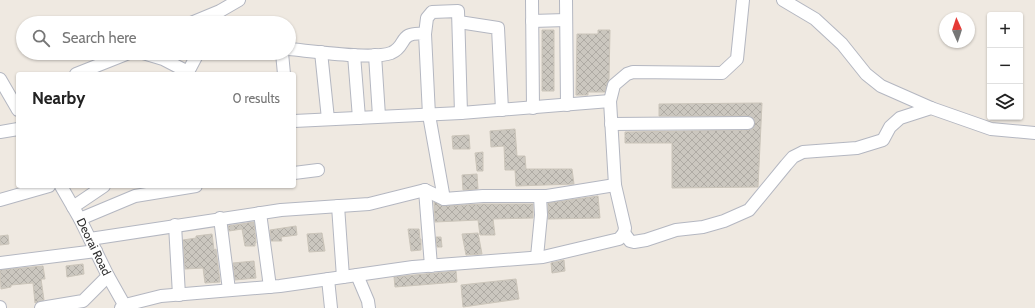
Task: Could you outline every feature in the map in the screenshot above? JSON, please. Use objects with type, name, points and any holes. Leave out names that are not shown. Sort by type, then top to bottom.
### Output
[{"type":"street","points":[[209,16],[220,12],[239,0]]},
{"type":"street","points":[[532,0],[533,108]]},
{"type":"street","points":[[566,0],[567,105]]},
{"type":"street","points":[[743,0],[737,59],[722,73],[633,72],[627,74],[614,86],[610,101],[615,186],[624,234],[630,241],[634,242],[646,240],[676,230],[703,227],[737,216],[749,210],[793,157],[803,152],[870,145],[883,140],[890,127],[900,118],[931,108]]},
{"type":"street","points":[[783,0],[815,19],[842,44],[866,74],[881,86],[931,108],[991,128],[1035,133]]},
{"type":"street","points":[[444,199],[429,114],[425,34],[427,18],[432,12],[458,11],[461,113]]},
{"type":"street","points":[[532,21],[566,20]]},
{"type":"street","points":[[459,22],[498,28],[502,110]]},
{"type":"street","points":[[296,50],[354,55],[375,55],[391,53],[399,47],[405,37],[414,33],[425,34]]},
{"type":"street","points":[[321,52],[328,119]]},
{"type":"street","points":[[354,55],[359,118]]},
{"type":"street","points":[[375,55],[379,116]]},
{"type":"street","points":[[81,72],[111,60]]},
{"type":"street","points":[[165,60],[188,72]]},
{"type":"street","points":[[190,72],[195,60]]},
{"type":"street","points":[[283,60],[284,72]]},
{"type":"street","points":[[0,79],[15,98]]},
{"type":"street","points":[[296,121],[461,113],[610,101]]},
{"type":"street","points":[[611,124],[748,123]]},
{"type":"street","points":[[0,132],[16,129]]},
{"type":"street","points":[[296,173],[318,170]]},
{"type":"street","points":[[90,239],[220,218],[260,213],[369,204],[424,190],[444,199],[540,196],[615,186]]},
{"type":"street","points":[[0,200],[42,188]]},
{"type":"street","name":"Deorai Road","points":[[62,188],[80,219],[124,307]]},
{"type":"street","points":[[73,207],[101,188]]},
{"type":"street","points":[[80,219],[135,196],[184,188]]},
{"type":"street","points":[[424,190],[431,266]]},
{"type":"street","points":[[537,257],[541,216],[540,196]]},
{"type":"street","points":[[338,206],[342,277]]},
{"type":"street","points":[[260,213],[270,286]]},
{"type":"street","points":[[220,218],[229,290]]},
{"type":"street","points":[[176,226],[179,295]]},
{"type":"street","points":[[124,307],[161,296],[270,286],[431,266],[537,257],[619,239],[624,234]]},
{"type":"street","points":[[0,263],[96,251]]},
{"type":"street","points":[[357,275],[368,301],[369,308]]},
{"type":"street","points":[[41,308],[83,301],[108,276]]},
{"type":"street","points":[[328,279],[331,308]]},
{"type":"building","points":[[542,30],[554,30],[554,91],[542,91]]},
{"type":"building","points":[[598,30],[610,30],[609,79],[605,92],[588,92],[588,95],[576,95],[577,34],[598,34]]},
{"type":"building","points":[[762,103],[758,187],[672,188],[672,143],[625,143],[625,132],[748,130],[752,129],[755,123],[754,119],[748,116],[659,116],[659,104]]},
{"type":"building","points":[[515,129],[517,156],[525,156],[526,169],[572,169],[574,184],[516,186],[515,170],[505,170],[504,146],[491,147],[490,131]]},
{"type":"building","points":[[469,135],[470,149],[453,149],[452,136]]},
{"type":"building","points":[[483,152],[483,171],[477,171],[475,153]]},
{"type":"building","points":[[477,174],[478,189],[463,190],[462,175]]},
{"type":"building","points":[[598,196],[600,218],[548,219],[548,203]]},
{"type":"building","points":[[434,202],[445,206],[533,204],[533,218],[493,219],[495,235],[480,235],[478,220],[435,222]]},
{"type":"building","points":[[254,222],[255,246],[245,246],[242,229],[229,231],[228,226]]},
{"type":"building","points":[[296,226],[297,235],[281,237],[282,241],[271,241],[270,230]]},
{"type":"building","points":[[408,229],[419,229],[421,250],[411,251]]},
{"type":"building","points":[[322,233],[325,251],[309,252],[307,234]]},
{"type":"building","points":[[478,233],[482,254],[466,255],[462,234]]},
{"type":"building","points":[[212,234],[214,250],[216,249],[220,282],[205,283],[203,268],[185,269],[183,240],[196,238],[196,236]]},
{"type":"building","points":[[8,235],[9,244],[0,245],[0,236]]},
{"type":"building","points":[[436,237],[441,237],[442,247],[437,247]]},
{"type":"building","points":[[564,260],[565,271],[552,273],[551,263]]},
{"type":"building","points":[[254,261],[256,278],[235,280],[233,263]]},
{"type":"building","points":[[83,264],[84,274],[67,277],[66,266]]},
{"type":"building","points":[[43,266],[45,279],[41,279],[44,300],[35,303],[33,283],[11,285],[11,287],[1,289],[0,270]]},
{"type":"building","points":[[456,271],[457,282],[395,287],[394,277]]},
{"type":"building","points":[[516,279],[519,299],[463,307],[461,285]]}]
